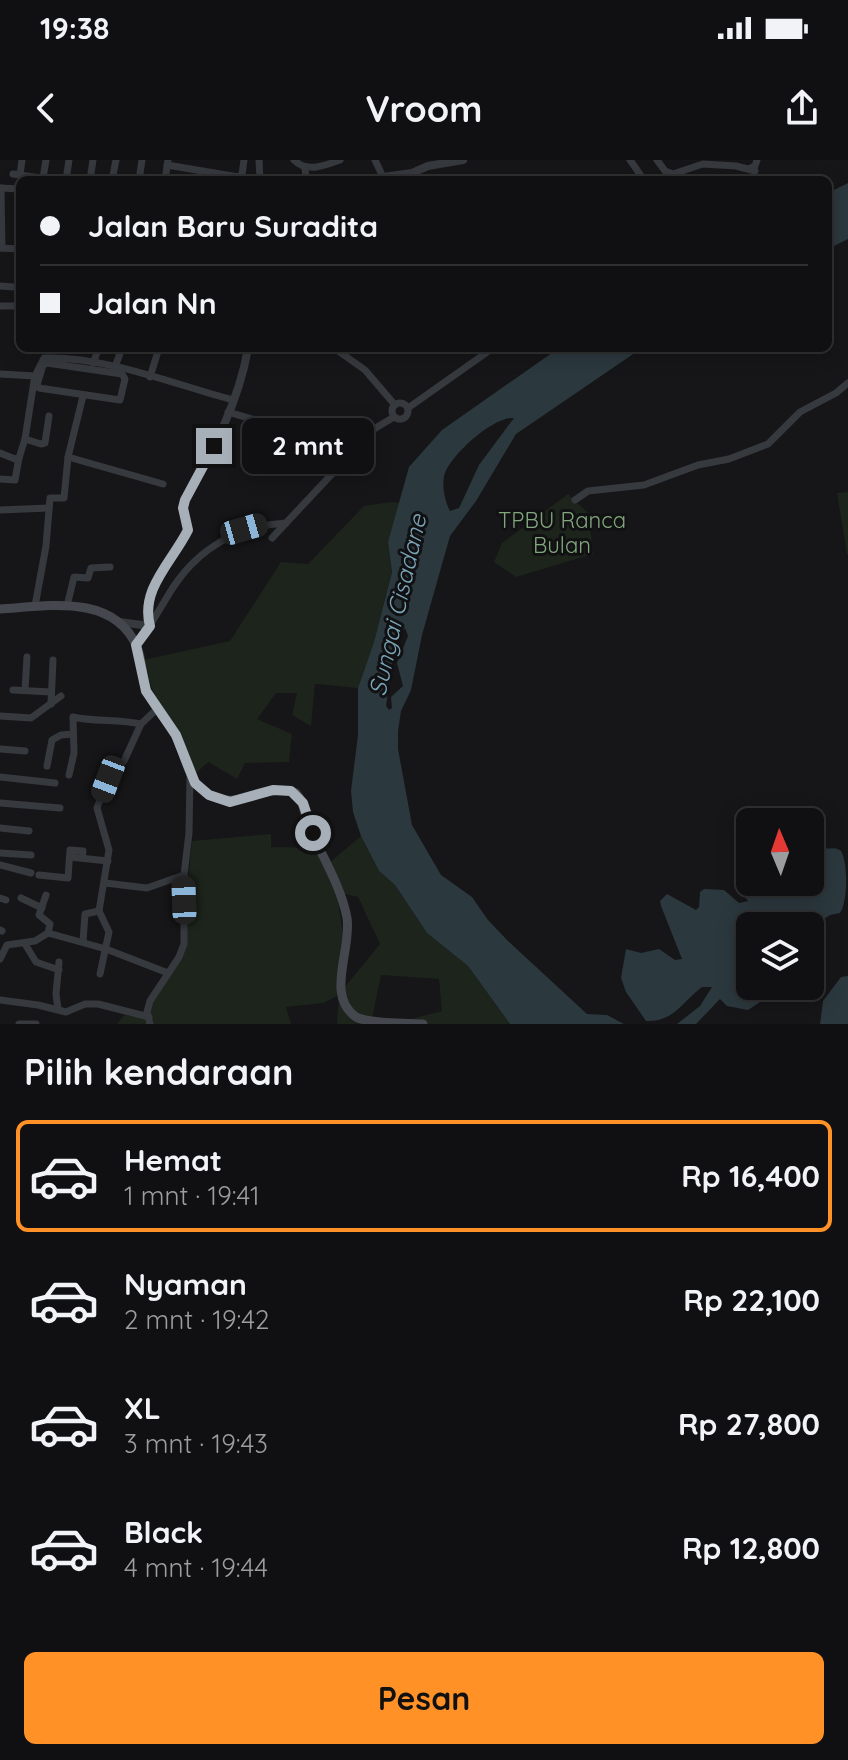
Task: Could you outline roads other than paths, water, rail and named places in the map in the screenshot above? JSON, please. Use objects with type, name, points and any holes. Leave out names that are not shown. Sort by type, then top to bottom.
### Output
[{"type":"main road","points":[[0,609],[67,606],[97,610],[119,622],[136,645],[146,691],[176,735],[190,776],[201,788],[223,801],[238,801],[266,791],[280,790],[291,791],[300,797],[309,827],[324,852],[346,915],[348,938],[341,996],[362,1022],[423,1024]]},
{"type":"street","points":[[22,160],[16,174],[30,176]]},
{"type":"street","points":[[294,160],[305,167],[320,167],[340,160]]},
{"type":"street","points":[[394,176],[463,160]]},
{"type":"street","points":[[657,160],[665,171],[673,174],[703,162],[752,170],[757,160]]},
{"type":"street","points":[[168,162],[233,176]]},
{"type":"street","points":[[305,167],[306,176]]},
{"type":"street","points":[[1,188],[1,248]]},
{"type":"street","points":[[0,286],[14,287]]},
{"type":"street","points":[[0,479],[15,480],[37,376],[44,358],[43,352]]},
{"type":"street","points":[[68,360],[69,352]]},
{"type":"street","points":[[93,363],[97,352]]},
{"type":"street","points":[[115,367],[121,352]]},
{"type":"street","points":[[150,377],[158,352]]},
{"type":"street","points":[[150,626],[147,616],[154,585],[188,530],[183,508],[185,500],[214,446],[233,400],[247,352]]},
{"type":"street","points":[[340,352],[365,370],[395,405]]},
{"type":"street","points":[[272,538],[374,429],[394,417],[406,417],[408,408],[487,352]]},
{"type":"street","points":[[44,358],[115,367],[233,400]]},
{"type":"street","points":[[47,363],[125,377],[119,401],[83,396],[39,388],[37,376],[43,365],[47,363]]},
{"type":"street","points":[[0,374],[37,376]]},
{"type":"street","points":[[575,500],[588,491],[644,485],[768,444],[800,412],[848,383]]},
{"type":"street","points":[[35,606],[46,546],[50,498],[64,498],[68,457],[83,396]]},
{"type":"street","points":[[394,417],[392,409],[395,405],[403,403],[408,408]]},
{"type":"street","points":[[228,412],[262,422]]},
{"type":"street","points":[[25,439],[45,443],[49,416]]},
{"type":"street","points":[[0,453],[19,458]]},
{"type":"street","points":[[68,457],[163,484]]},
{"type":"street","points":[[0,510],[49,508]]},
{"type":"street","points":[[136,645],[175,585],[206,552],[244,529],[286,523]]},
{"type":"street","points":[[67,606],[74,577],[88,578],[91,568],[110,567]]},
{"type":"street","points":[[119,622],[150,626]]},
{"type":"street","points":[[25,690],[27,657]]},
{"type":"street","points":[[51,704],[53,660]]},
{"type":"street","points":[[13,690],[51,692]]},
{"type":"street","points":[[0,716],[31,718],[61,696]]},
{"type":"street","points":[[100,974],[109,930],[99,911],[109,850],[97,808],[108,779],[124,761],[141,724],[158,708]]},
{"type":"street","points":[[69,775],[74,753],[73,717],[141,724]]},
{"type":"street","points":[[47,766],[52,740],[73,734]]},
{"type":"street","points":[[0,749],[25,751]]},
{"type":"street","points":[[0,1000],[66,1012],[85,1004],[98,1004],[149,1021],[150,1001],[184,944],[184,875],[189,833],[190,776]]},
{"type":"street","points":[[0,777],[55,783]]},
{"type":"street","points":[[0,803],[60,808]]},
{"type":"street","points":[[0,828],[29,831]]},
{"type":"street","points":[[0,853],[31,855]]},
{"type":"street","points":[[0,865],[68,878],[70,857],[108,861]]},
{"type":"street","points":[[105,883],[147,888],[184,875]]},
{"type":"street","points":[[46,895],[39,915],[50,924],[48,933]]},
{"type":"street","points":[[21,898],[42,908]]},
{"type":"street","points":[[83,941],[85,914],[99,911]]},
{"type":"street","points":[[0,959],[7,945],[15,942],[25,944],[48,933],[83,941],[168,973]]},
{"type":"street","points":[[25,944],[36,962],[59,966],[58,1009]]},
{"type":"street","points":[[19,1024],[36,1024]]},
{"type":"water","points":[[848,183],[848,239],[832,247],[832,191]]},
{"type":"water","name":"Sungai Cisadane","points":[[553,352],[636,352],[516,434],[476,501],[450,536],[398,731],[398,749],[412,825],[441,875],[472,897],[508,941],[587,1014],[607,1015],[624,1024],[510,1024],[468,966],[427,933],[395,885],[379,871],[361,836],[353,812],[351,791],[358,735],[358,688],[374,642],[392,572],[388,542],[409,467],[442,430]],"holes":[[[514,418],[479,465],[459,508],[450,511],[443,482],[449,465],[485,430]],[[405,628],[408,636],[397,663],[403,686],[391,697],[392,708],[389,710],[386,706],[392,665],[401,631]]]},
{"type":"water","points":[[824,848],[841,851],[846,891],[840,913],[824,919],[824,912],[736,912],[736,1000],[762,1000],[760,1002],[748,1010],[727,1006],[720,999],[696,1024],[677,1024],[700,1006],[712,987],[702,987],[671,1015],[646,1021],[626,992],[621,978],[626,949],[641,953],[659,949],[675,960],[682,959],[660,901],[667,894],[696,910],[700,892],[704,889],[724,890],[739,903],[748,901],[744,896],[824,896]]},
{"type":"water","points":[[848,976],[848,1024],[820,1024],[823,1001],[841,977]]},
{"type":"park label","name":"TPBU Ranca Bulan","points":[[562,532]]}]
